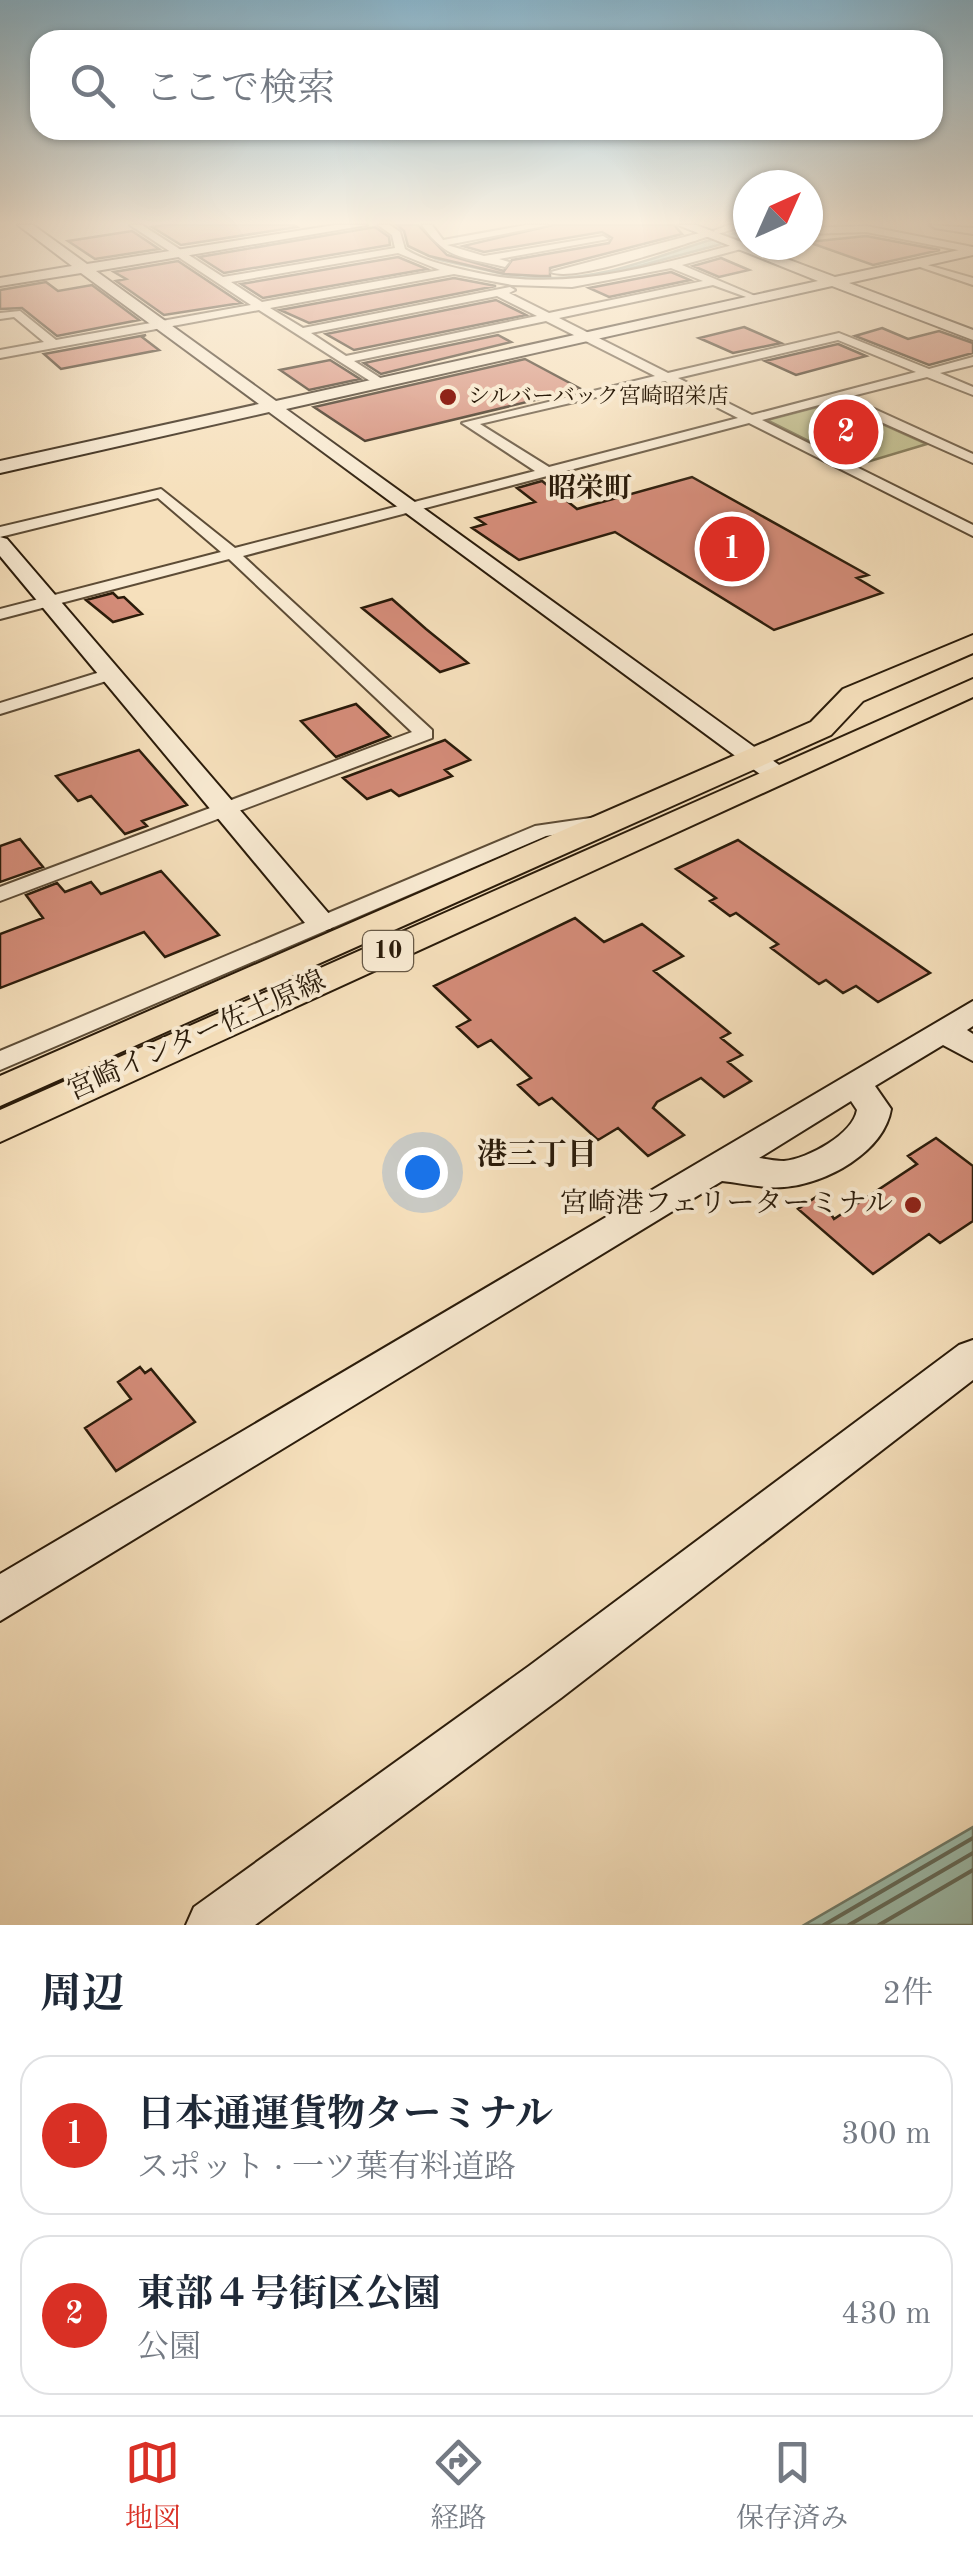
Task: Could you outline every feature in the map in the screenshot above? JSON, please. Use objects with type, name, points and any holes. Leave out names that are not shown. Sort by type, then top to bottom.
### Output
[{"type":"main road","points":[[821,729],[853,695],[973,643]]},
{"type":"main road","name":"10","points":[[764,767],[821,729],[973,664]]},
{"type":"main road","name":"10","points":[[764,767],[973,687]]},
{"type":"main road","name":"宮崎インター佐土原線","points":[[0,1092],[610,821],[764,767]]},
{"type":"main road","name":"宮崎インター佐土原線","points":[[0,1126],[764,767]]},
{"type":"street","points":[[18,315],[53,344]]},
{"type":"street","points":[[146,315],[764,767]]},
{"type":"street","points":[[0,354],[210,315]]},
{"type":"street","points":[[274,315],[378,382]]},
{"type":"street","points":[[302,332],[386,315]]},
{"type":"street","points":[[542,315],[973,531]]},
{"type":"street","points":[[344,360],[556,315]]},
{"type":"street","points":[[0,467],[688,315]]},
{"type":"street","points":[[922,315],[973,336]]},
{"type":"street","points":[[938,315],[973,327]]},
{"type":"street","points":[[545,471],[469,423],[838,336],[973,392]]},
{"type":"street","points":[[0,614],[973,361]]},
{"type":"street","points":[[834,396],[973,459]]},
{"type":"street","points":[[0,532],[161,494],[231,552],[425,734],[0,894]]},
{"type":"street","points":[[0,543],[320,922]]},
{"type":"street","points":[[0,709],[110,674]]},
{"type":"street","points":[[0,1061],[542,830],[610,821]]},
{"type":"street","points":[[0,1599],[855,1083],[963,1031]]},
{"type":"street","points":[[212,1925],[545,1682],[973,1356]]},
{"type":"green space","points":[[832,403],[927,444],[857,465],[767,420]]},
{"type":"water","points":[[973,1827],[973,1925],[804,1925]]},
{"type":"building","points":[[31,315],[132,315],[139,320],[57,336]]},
{"type":"building","points":[[291,315],[350,315],[309,323]]},
{"type":"building","points":[[422,315],[526,315],[354,350],[326,334]]},
{"type":"building","points":[[744,327],[781,343],[733,353],[699,338]]},
{"type":"building","points":[[882,328],[908,339],[939,331],[973,343],[973,353],[929,365],[855,336]]},
{"type":"building","points":[[146,335],[142,337],[159,350],[61,369],[44,354]]},
{"type":"building","points":[[498,335],[511,342],[381,374],[364,363]]},
{"type":"building","points":[[838,344],[866,356],[796,375],[765,361]]},
{"type":"building","name":"シルバーバック宮崎昭栄店","points":[[525,359],[581,389],[365,441],[314,407]]},
{"type":"building","points":[[330,360],[360,379],[309,390],[280,370]]},
{"type":"building","points":[[692,477],[868,575],[857,578],[882,593],[774,630],[615,532],[519,560],[472,528],[485,524],[476,518],[535,502],[517,488],[542,481],[577,509]]},
{"type":"building","points":[[113,593],[124,597],[142,614],[113,622],[86,600]]},
{"type":"building","points":[[392,599],[468,663],[440,672],[362,608]]},
{"type":"building","points":[[356,704],[390,736],[336,757],[301,721]]},
{"type":"building","points":[[445,740],[470,760],[445,770],[452,776],[399,796],[391,790],[367,799],[343,778]]},
{"type":"building","points":[[139,750],[187,805],[142,821],[147,826],[125,834],[91,796],[78,801],[56,776]]},
{"type":"building","points":[[20,839],[43,867],[0,882],[0,846]]},
{"type":"building","points":[[738,840],[930,973],[878,1002],[856,986],[843,993],[826,980],[819,984],[771,948],[778,944],[736,913],[730,916],[710,901],[716,898],[676,869]]},
{"type":"building","points":[[161,871],[219,935],[165,957],[144,932],[0,988],[0,934],[43,918],[26,895],[57,883],[65,892],[91,882],[101,894]]},
{"type":"building","points":[[575,918],[604,942],[642,924],[683,956],[654,971],[730,1033],[721,1038],[742,1055],[728,1062],[751,1081],[724,1097],[701,1078],[657,1102],[653,1108],[684,1135],[648,1156],[618,1128],[598,1140],[552,1098],[539,1105],[518,1085],[531,1078],[491,1040],[478,1047],[457,1027],[470,1020],[434,986]]},
{"type":"building","name":"宮崎港フェリーターミナル","points":[[936,1138],[973,1166],[973,1221],[940,1243],[929,1234],[873,1274],[798,1209],[819,1195],[834,1219],[917,1164],[908,1156]]},
{"type":"building","points":[[140,1367],[145,1373],[151,1369],[195,1422],[116,1471],[85,1428],[131,1399],[118,1382]]},
{"type":"place","name":"シルバーバック宮崎昭栄店","points":[[448,397]]},
{"type":"place","name":"東部４号街区公園","points":[[846,432]]},
{"type":"place","name":"日本通運貨物ターミナル","points":[[732,549]]},
{"type":"place","name":"宮崎港フェリーターミナル","points":[[913,1205]]},
{"type":"district","name":"昭栄町","points":[[590,490]]},
{"type":"district","name":"港三丁目","points":[[537,1156]]}]
